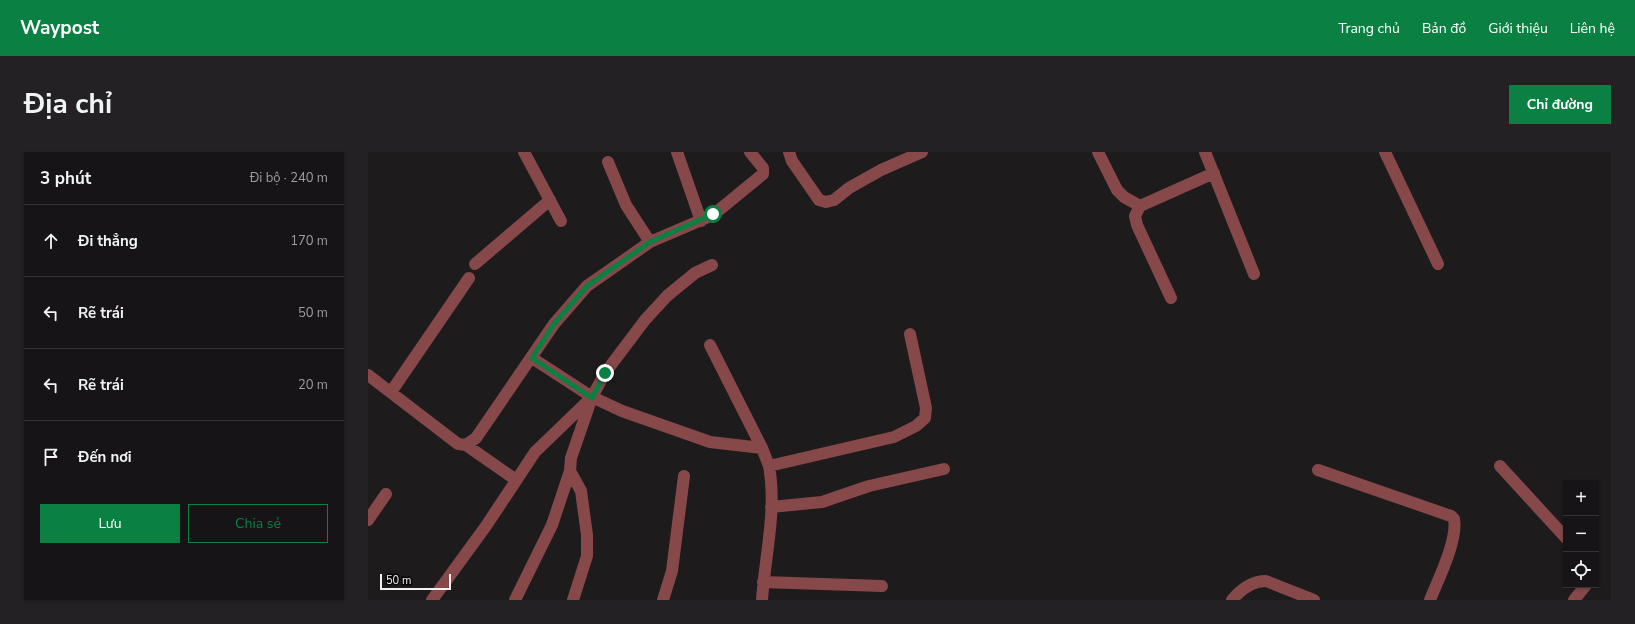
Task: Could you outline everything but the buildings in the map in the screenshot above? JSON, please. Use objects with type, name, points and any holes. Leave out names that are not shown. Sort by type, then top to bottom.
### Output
[{"type":"street","points":[[524,152],[561,222]]},
{"type":"street","points":[[677,152],[701,221]]},
{"type":"street","points":[[466,445],[476,438],[554,324],[587,286],[650,242],[701,221],[713,214],[763,174],[763,168],[750,152]]},
{"type":"street","points":[[790,152],[792,161],[819,200],[826,202],[834,200],[849,188],[881,170],[922,152]]},
{"type":"street","points":[[1098,152],[1117,190],[1124,197],[1140,206]]},
{"type":"street","points":[[1205,152],[1254,274]]},
{"type":"street","points":[[1385,152],[1438,264]]},
{"type":"street","points":[[608,162],[626,205],[650,242]]},
{"type":"street","points":[[1171,298],[1137,225],[1135,216],[1140,206],[1214,173]]},
{"type":"street","points":[[475,264],[550,200]]},
{"type":"street","points":[[515,600],[552,525],[570,471],[571,458],[592,398],[605,373],[649,315],[667,296],[695,274],[712,265]]},
{"type":"street","points":[[390,392],[469,278]]},
{"type":"street","points":[[769,466],[894,437],[916,426],[925,418],[926,408],[910,334]]},
{"type":"street","points":[[710,345],[762,448],[769,466],[772,485],[771,506],[762,600]]},
{"type":"street","points":[[532,358],[592,398],[622,411],[710,442],[762,448]]},
{"type":"street","points":[[368,375],[458,444],[466,445],[516,480]]},
{"type":"street","points":[[432,600],[486,526],[535,452],[592,398]]},
{"type":"street","points":[[1500,466],[1563,535]]},
{"type":"street","points":[[771,506],[822,502],[869,486],[944,469]]},
{"type":"street","points":[[1318,470],[1451,516],[1454,519],[1456,526],[1450,549],[1430,600]]},
{"type":"street","points":[[570,471],[582,491],[587,535],[587,556],[573,600]]},
{"type":"street","points":[[663,600],[672,571],[684,476]]},
{"type":"street","points":[[368,520],[386,494]]},
{"type":"street","points":[[1232,600],[1247,586],[1258,581],[1266,581],[1314,600]]},
{"type":"street","points":[[763,582],[882,586]]},
{"type":"street","points":[[1574,600],[1584,588]]},
{"type":"route","points":[[605,373],[592,398],[532,358],[554,324],[587,286],[650,242],[701,221],[713,214]]}]
